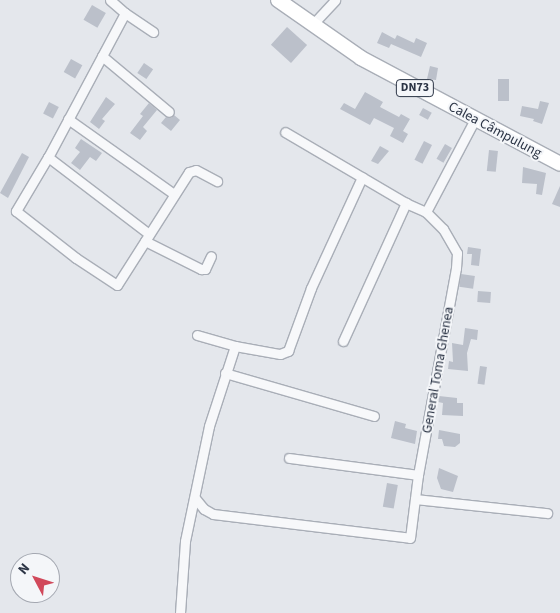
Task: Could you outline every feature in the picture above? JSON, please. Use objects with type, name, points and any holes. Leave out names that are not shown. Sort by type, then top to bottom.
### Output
[{"type":"highway","name":"Calea Câmpulung","points":[[278,0],[361,58],[560,164]]},
{"type":"street","points":[[110,0],[153,32]]},
{"type":"street","points":[[312,25],[335,0]]},
{"type":"street","points":[[126,13],[48,157],[17,208],[19,215],[117,286],[191,170],[196,170],[217,181]]},
{"type":"street","points":[[102,56],[168,112]]},
{"type":"street","points":[[68,119],[174,194]]},
{"type":"street","points":[[286,132],[406,203],[426,212],[475,119]]},
{"type":"street","points":[[48,157],[147,238],[202,270],[205,269],[211,256]]},
{"type":"street","points":[[197,335],[235,346],[280,354],[288,351],[311,288],[362,176]]},
{"type":"street","points":[[343,341],[406,203]]},
{"type":"street","name":"General Toma Ghenea","points":[[195,498],[204,509],[213,514],[410,538],[418,475],[456,268],[457,253],[443,228],[426,212]]},
{"type":"street","points":[[180,613],[185,541],[209,426],[235,346]]},
{"type":"street","points":[[225,373],[374,416]]},
{"type":"street","points":[[289,458],[418,475]]},
{"type":"street","points":[[415,499],[547,513]]},
{"type":"building","points":[[92,5],[106,13],[97,28],[84,20]]},
{"type":"building","points":[[287,27],[307,45],[291,63],[271,45]]},
{"type":"building","points":[[382,32],[395,39],[397,35],[414,43],[416,38],[427,43],[421,57],[391,44],[389,48],[377,43]]},
{"type":"building","points":[[71,59],[82,65],[75,78],[64,72]]},
{"type":"building","points":[[144,63],[153,69],[146,79],[137,73]]},
{"type":"building","points":[[430,66],[438,68],[436,80],[427,79]]},
{"type":"building","points":[[498,79],[509,79],[509,101],[498,101]]},
{"type":"building","points":[[365,92],[383,102],[380,107],[399,117],[401,114],[410,119],[403,131],[408,134],[403,143],[390,136],[394,128],[374,118],[370,125],[340,109],[344,103],[355,109]]},
{"type":"building","points":[[106,97],[115,104],[102,119],[105,121],[99,129],[90,122]]},
{"type":"building","points":[[540,101],[549,103],[542,124],[533,121],[534,119],[520,116],[522,106],[538,109]]},
{"type":"building","points":[[49,102],[59,107],[53,119],[43,114]]},
{"type":"building","points":[[149,103],[157,110],[143,127],[147,131],[140,140],[130,133],[143,116],[140,114]]},
{"type":"building","points":[[423,108],[432,113],[428,120],[419,115]]},
{"type":"building","points":[[174,115],[180,120],[171,131],[161,123],[166,117],[171,118]]},
{"type":"building","points":[[81,139],[102,153],[96,161],[90,157],[80,170],[71,163],[80,152],[75,148]]},
{"type":"building","points":[[424,141],[432,145],[422,164],[414,160]]},
{"type":"building","points":[[445,144],[452,148],[443,163],[436,159]]},
{"type":"building","points":[[380,146],[389,151],[378,164],[371,161]]},
{"type":"building","points":[[489,150],[498,151],[496,172],[487,171]]},
{"type":"building","points":[[22,153],[29,157],[8,198],[0,193]]},
{"type":"building","points":[[523,167],[546,173],[542,195],[536,194],[537,184],[522,183]]},
{"type":"building","points":[[560,186],[560,207],[552,204]]},
{"type":"building","points":[[468,247],[481,249],[479,266],[471,265],[472,254],[467,254]]},
{"type":"building","points":[[461,274],[475,276],[473,289],[459,287]]},
{"type":"building","points":[[478,291],[491,292],[490,303],[477,302]]},
{"type":"building","points":[[465,328],[478,330],[477,340],[471,339],[467,353],[468,371],[448,369],[449,361],[453,362],[452,343],[463,345]]},
{"type":"building","points":[[480,366],[487,367],[484,385],[477,384]]},
{"type":"building","points":[[439,396],[457,398],[457,403],[463,403],[463,416],[442,415],[443,403],[438,402]]},
{"type":"building","points":[[395,421],[406,424],[405,428],[417,431],[415,444],[391,438]]},
{"type":"building","points":[[439,430],[460,434],[460,443],[455,447],[444,446],[442,439],[438,439]]},
{"type":"building","points":[[439,468],[458,476],[453,492],[441,489],[437,478]]},
{"type":"building","points":[[387,483],[398,485],[394,509],[383,507]]}]
